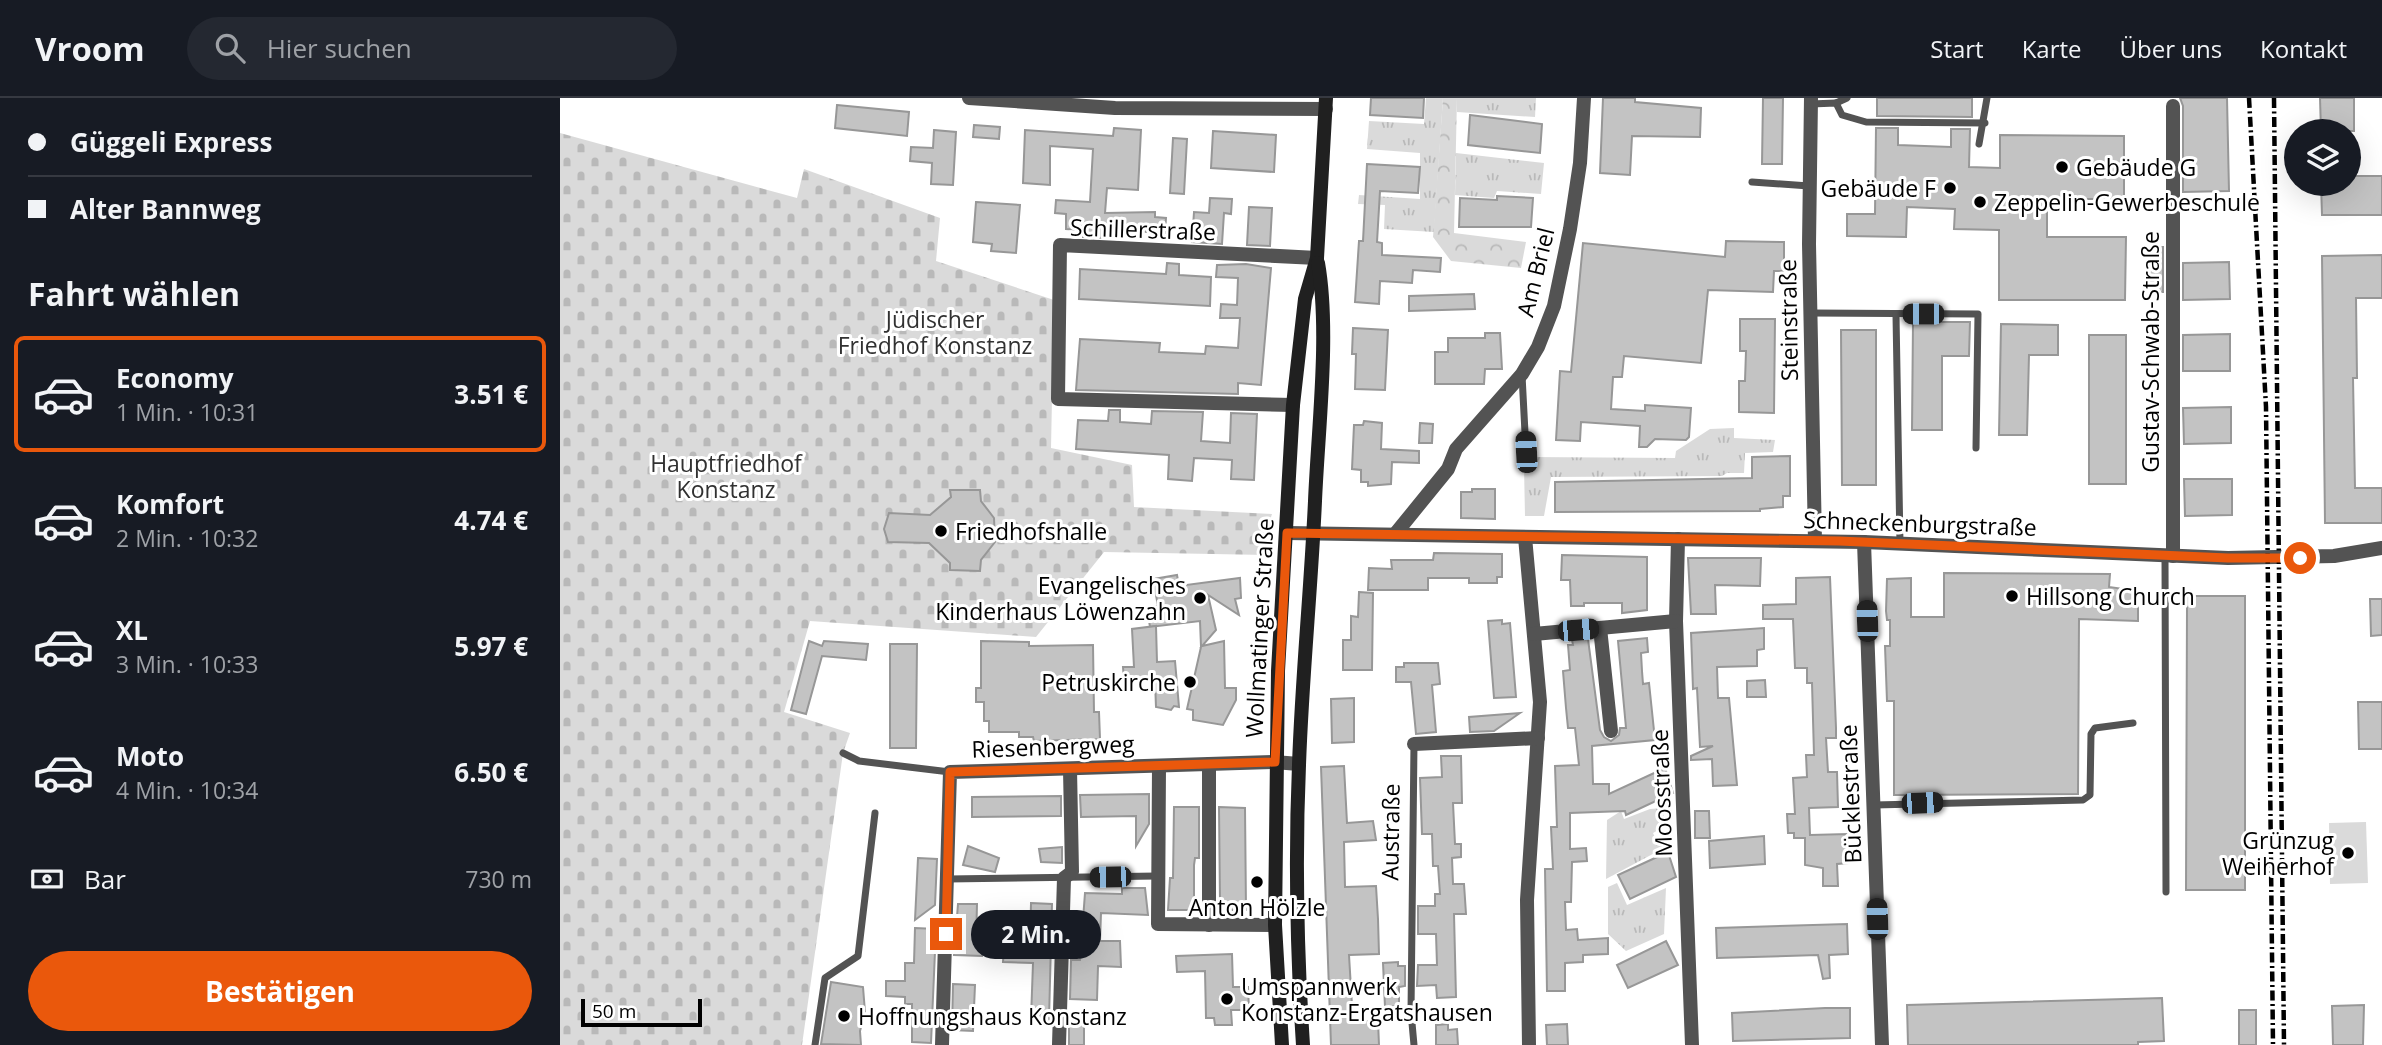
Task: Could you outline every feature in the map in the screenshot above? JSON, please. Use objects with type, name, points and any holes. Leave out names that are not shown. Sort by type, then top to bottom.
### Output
[{"type":"main road","name":"Wollmatinger Straße","points":[[1303,1045],[1299,934],[1299,764],[1314,533],[1322,288],[1317,258],[1326,103]]},
{"type":"main road","name":"Wollmatinger Straße","points":[[1282,1045],[1275,925],[1275,762],[1293,405],[1305,299],[1317,258]]},
{"type":"street","points":[[969,98],[1326,103]]},
{"type":"street","name":"Am Briel","points":[[1396,533],[1448,469],[1456,449],[1522,374],[1538,347],[1554,306],[1580,163],[1584,98]]},
{"type":"street","name":"Steinstraße","points":[[1811,101],[1815,541]]},
{"type":"street","name":"Gustav-Schwab-Straße","points":[[2169,556],[2173,106]]},
{"type":"street","name":"Schillerstraße","points":[[1293,405],[1058,399],[1060,245],[1317,258]]},
{"type":"street","name":"Schneckenburgstraße","points":[[1287,533],[1864,542],[2169,556],[2312,558],[2382,548]]},
{"type":"street","points":[[1525,537],[1540,702],[1527,900],[1528,1045]]},
{"type":"street","name":"Moosstraße","points":[[1678,539],[1676,621],[1692,1045]]},
{"type":"street","name":"Bücklestraße","points":[[1864,542],[1882,1045]]},
{"type":"street","points":[[1534,634],[1676,621]]},
{"type":"street","points":[[1600,628],[1611,731]]},
{"type":"street","name":"Austraße","points":[[1414,744],[1538,738]]},
{"type":"street","name":"Riesenbergweg","points":[[950,772],[1275,762],[1299,764]]},
{"type":"street","points":[[1209,764],[1209,925]]},
{"type":"street","name":"Riesenbergweg","points":[[1158,766],[1158,924],[1275,925]]},
{"type":"street","points":[[1059,1045],[1064,878],[1072,872],[1070,769]]},
{"type":"street","points":[[942,1045],[950,772]]},
{"type":"lane","points":[[1811,101],[1836,103],[1847,98]]},
{"type":"lane","points":[[1979,144],[1985,123],[1987,98]]},
{"type":"lane","points":[[1836,103],[1842,115],[1866,122],[1985,123]]},
{"type":"lane","points":[[1752,182],[1810,186]]},
{"type":"lane","points":[[1811,313],[1978,314],[1976,448]]},
{"type":"lane","points":[[1896,314],[1900,545]]},
{"type":"lane","points":[[1522,374],[1526,452]]},
{"type":"lane","points":[[2166,892],[2169,556]]},
{"type":"lane","points":[[1873,805],[2082,800],[2090,795],[2091,734],[2095,728],[2133,723]]},
{"type":"lane","name":"Austraße","points":[[1414,744],[1411,1012],[1414,1045]]},
{"type":"lane","points":[[843,753],[859,761],[950,772]]},
{"type":"lane","points":[[815,1045],[825,978],[858,956],[875,813]]},
{"type":"lane","points":[[948,879],[1157,876]]},
{"type":"green space","points":[[1426,98],[1443,98],[1434,232],[1384,229],[1385,205],[1358,204],[1359,195],[1420,199],[1420,153],[1367,149],[1369,121],[1424,124]]},
{"type":"green space","points":[[1443,98],[1457,98],[1454,233],[1526,242],[1521,268],[1451,261],[1433,237]]},
{"type":"green space","points":[[1457,98],[1536,98],[1535,117],[1457,112]]},
{"type":"green space","name":"Hauptfriedhof Konstanz","points":[[560,133],[797,198],[804,169],[940,218],[936,261],[1054,300],[1051,448],[1132,465],[1134,507],[1272,514],[1266,533],[1267,555],[1104,552],[1036,637],[810,621],[784,712],[850,733],[843,753],[802,1045],[560,1045]]},
{"type":"green space","points":[[1456,153],[1544,163],[1541,194],[1497,191],[1494,198],[1455,195]]},
{"type":"green space","points":[[1734,428],[1734,438],[1775,440],[1773,452],[1745,453],[1744,473],[1727,473],[1722,476],[1551,477],[1544,516],[1525,516],[1524,467],[1529,457],[1675,458],[1676,451],[1710,429]]},
{"type":"green space","points":[[1664,808],[1663,827],[1653,833],[1658,844],[1664,841],[1664,848],[1606,879],[1607,820],[1621,811],[1624,819],[1650,809]]},
{"type":"green space","name":"Grünzug Weiherhof","points":[[2366,822],[2368,883],[2330,884],[2329,823]]},
{"type":"green space","points":[[1617,883],[1627,905],[1666,888],[1664,934],[1626,951],[1608,934],[1608,887]]},
{"type":"building","points":[[1371,98],[1424,98],[1423,118],[1370,115]]},
{"type":"building","points":[[1603,98],[1635,98],[1635,102],[1701,108],[1700,137],[1632,136],[1630,175],[1600,173]]},
{"type":"building","points":[[1763,98],[1783,98],[1782,164],[1762,164]]},
{"type":"building","points":[[1877,98],[1972,98],[1972,117],[1877,116]]},
{"type":"building","points":[[2180,98],[2227,98],[2229,191],[2183,192],[2183,106]]},
{"type":"building","points":[[2320,98],[2354,98],[2354,119],[2321,119]]},
{"type":"building","points":[[837,105],[909,112],[907,136],[835,128]]},
{"type":"building","points":[[1470,115],[1542,124],[1540,153],[1468,145]]},
{"type":"building","points":[[974,125],[1000,127],[999,139],[973,137]]},
{"type":"building","points":[[1114,128],[1141,130],[1138,190],[1107,188],[1105,213],[1155,212],[1155,217],[1166,218],[1165,233],[1131,231],[1131,235],[1108,234],[1107,238],[1083,237],[1083,230],[1066,229],[1066,214],[1055,213],[1056,200],[1090,202],[1093,149],[1050,146],[1050,185],[1023,183],[1025,130],[1113,136]]},
{"type":"building","points":[[1876,128],[1898,128],[1898,145],[1951,147],[1951,129],[1970,129],[1969,167],[2000,168],[2000,135],[2124,136],[2124,199],[2047,199],[2047,237],[2126,237],[2125,300],[1999,300],[1999,230],[1954,229],[1955,209],[1907,207],[1906,237],[1847,236],[1847,214],[1875,214]]},
{"type":"building","points":[[934,130],[956,132],[953,185],[931,184],[932,163],[910,161],[911,147],[933,148]]},
{"type":"building","points":[[1213,131],[1276,135],[1274,172],[1211,168]]},
{"type":"building","points":[[1173,138],[1187,139],[1184,194],[1170,193]]},
{"type":"building","points":[[1367,164],[1420,167],[1418,193],[1380,191],[1377,242],[1382,243],[1382,255],[1441,258],[1440,272],[1413,270],[1412,283],[1380,281],[1379,304],[1355,302],[1359,241],[1363,241]]},
{"type":"building","points":[[2361,176],[2382,176],[2382,215],[2322,215],[2321,196],[2361,196]]},
{"type":"building","points":[[1497,196],[1533,198],[1531,227],[1459,227],[1460,198],[1497,200]]},
{"type":"building","points":[[1210,198],[1232,199],[1231,214],[1224,213],[1222,244],[1192,242],[1194,212],[1209,213]]},
{"type":"building","points":[[976,202],[1020,205],[1016,253],[991,251],[992,244],[973,242]]},
{"type":"building","points":[[1249,207],[1272,208],[1270,246],[1247,245]]},
{"type":"building","points":[[1726,241],[1784,242],[1784,271],[1774,271],[1773,292],[1708,290],[1701,363],[1624,356],[1622,377],[1613,377],[1611,409],[1645,411],[1645,405],[1691,408],[1689,437],[1686,440],[1655,439],[1647,447],[1639,447],[1640,426],[1581,422],[1580,441],[1556,440],[1560,371],[1571,372],[1583,243],[1725,257]]},
{"type":"building","points":[[2150,247],[2163,247],[2163,292],[2150,292]]},
{"type":"building","points":[[2382,255],[2382,298],[2356,298],[2357,378],[2353,378],[2355,488],[2382,488],[2382,523],[2325,523],[2322,256]]},
{"type":"building","points":[[2229,262],[2230,299],[2183,300],[2183,263]]},
{"type":"building","points":[[1167,263],[1179,264],[1179,275],[1211,277],[1210,306],[1079,299],[1080,269],[1166,274]]},
{"type":"building","points":[[1246,264],[1271,268],[1261,385],[1238,383],[1238,394],[1076,390],[1080,339],[1160,343],[1159,352],[1205,354],[1206,346],[1238,348],[1240,318],[1220,318],[1221,304],[1237,305],[1238,278],[1216,277],[1217,265]]},
{"type":"building","points":[[1474,294],[1475,309],[1409,311],[1409,296]]},
{"type":"building","points":[[1740,319],[1775,319],[1774,413],[1739,412],[1739,381],[1745,381],[1746,351],[1740,351]]},
{"type":"building","points":[[1913,322],[1970,322],[1969,356],[1942,356],[1942,430],[1912,430]]},
{"type":"building","points":[[2001,324],[2058,325],[2058,355],[2029,355],[2027,435],[1999,435]]},
{"type":"building","points":[[1353,328],[1388,330],[1385,390],[1355,389],[1356,354],[1352,354]]},
{"type":"building","points":[[1841,330],[1876,330],[1876,485],[1842,485]]},
{"type":"building","points":[[1485,333],[1500,333],[1502,369],[1485,369],[1484,384],[1435,384],[1435,352],[1448,352],[1448,338],[1485,338]]},
{"type":"building","points":[[2230,334],[2230,371],[2183,371],[2183,335]]},
{"type":"building","points":[[2089,335],[2126,335],[2126,484],[2089,484]]},
{"type":"building","points":[[2231,407],[2231,443],[2184,444],[2183,408]]},
{"type":"building","points":[[1109,410],[1120,410],[1120,422],[1151,424],[1152,411],[1203,412],[1201,441],[1230,443],[1231,413],[1257,414],[1254,480],[1231,479],[1232,460],[1194,458],[1192,481],[1168,479],[1169,455],[1076,449],[1078,420],[1108,421]]},
{"type":"building","points":[[1364,421],[1382,423],[1381,449],[1419,451],[1419,463],[1392,462],[1391,484],[1368,486],[1368,482],[1361,482],[1361,470],[1352,469],[1354,425],[1363,425]]},
{"type":"building","points":[[1420,423],[1433,424],[1432,443],[1419,443]]},
{"type":"building","points":[[1790,456],[1790,496],[1783,496],[1783,507],[1760,511],[1555,512],[1555,482],[1752,478],[1752,457]]},
{"type":"building","points":[[2184,479],[2232,479],[2232,515],[2185,516]]},
{"type":"building","points":[[1472,489],[1495,489],[1495,519],[1461,518],[1461,492],[1472,492]]},
{"type":"building","name":"Friedhofshalle","points":[[950,490],[980,490],[981,501],[994,518],[995,542],[981,560],[980,571],[950,570],[950,563],[929,543],[888,542],[884,529],[889,513],[930,515],[951,497]]},
{"type":"building","points":[[1434,553],[1502,554],[1502,577],[1497,577],[1497,583],[1469,583],[1469,578],[1428,578],[1428,590],[1368,590],[1369,568],[1392,569],[1391,560],[1433,560]]},
{"type":"building","points":[[1562,555],[1647,557],[1647,610],[1622,613],[1622,603],[1584,603],[1584,606],[1571,606],[1570,580],[1561,580]]},
{"type":"building","points":[[1688,558],[1761,558],[1760,586],[1715,585],[1716,614],[1691,614]]},
{"type":"building","points":[[1944,573],[2110,574],[2109,587],[2138,591],[2138,621],[2079,619],[2078,794],[1894,795],[1894,701],[1887,701],[1885,646],[1890,646],[1890,620],[1887,620],[1886,611],[1887,579],[1911,578],[1911,617],[1944,617]]},
{"type":"building","points":[[1177,575],[1179,586],[1240,578],[1241,598],[1235,599],[1239,615],[1208,595],[1216,630],[1202,646],[1224,641],[1225,688],[1236,688],[1236,700],[1223,725],[1193,720],[1193,710],[1187,709],[1201,647],[1200,621],[1150,627],[1147,608],[1158,606],[1153,579]]},
{"type":"building","points":[[1830,577],[1836,738],[1826,738],[1828,772],[1837,772],[1838,807],[1809,808],[1810,835],[1848,834],[1848,863],[1837,864],[1838,886],[1823,886],[1823,868],[1805,865],[1805,838],[1794,838],[1794,833],[1788,833],[1787,814],[1795,814],[1793,778],[1807,777],[1806,755],[1814,755],[1812,683],[1807,683],[1807,668],[1795,668],[1793,619],[1763,619],[1763,605],[1796,604],[1796,578]]},
{"type":"building","points":[[2190,591],[2195,596],[2245,596],[2245,890],[2186,890],[2187,607],[2181,601]]},
{"type":"building","points":[[1359,592],[1373,593],[1372,670],[1343,670],[1343,640],[1351,640],[1351,616],[1358,617]]},
{"type":"building","points":[[2370,599],[2382,599],[2382,635],[2371,636]]},
{"type":"building","points":[[1502,620],[1502,624],[1510,623],[1516,697],[1494,698],[1488,621]]},
{"type":"building","points":[[1156,626],[1157,662],[1175,661],[1179,707],[1174,706],[1171,710],[1156,707],[1155,681],[1124,681],[1123,667],[1134,667],[1132,629]]},
{"type":"building","points":[[1764,628],[1764,649],[1757,650],[1757,666],[1717,667],[1718,698],[1729,698],[1737,785],[1713,786],[1712,759],[1691,760],[1691,756],[1713,746],[1700,747],[1697,688],[1693,689],[1691,633]]},
{"type":"building","points":[[1647,638],[1648,652],[1641,653],[1643,684],[1649,683],[1655,740],[1592,746],[1593,784],[1609,784],[1609,794],[1665,768],[1673,793],[1626,815],[1625,811],[1570,813],[1570,849],[1586,848],[1587,861],[1572,862],[1571,902],[1565,902],[1566,930],[1577,929],[1578,940],[1608,938],[1608,954],[1583,955],[1583,962],[1565,963],[1565,991],[1547,991],[1545,869],[1553,869],[1551,827],[1557,827],[1555,766],[1579,765],[1575,728],[1568,728],[1566,708],[1563,671],[1570,670],[1568,645],[1573,645],[1572,640],[1588,639],[1600,730],[1604,737],[1611,741],[1619,735],[1620,728],[1626,728],[1618,641]]},
{"type":"building","points":[[809,641],[822,646],[824,641],[868,644],[866,660],[822,656],[806,714],[791,710]]},
{"type":"building","points":[[981,641],[1029,642],[1029,646],[1093,645],[1094,712],[1099,712],[1100,739],[1034,741],[1033,737],[1019,737],[1019,732],[989,732],[989,721],[984,721],[984,702],[976,702],[976,688],[981,688]]},
{"type":"building","points":[[890,644],[917,644],[916,748],[890,748]]},
{"type":"building","points":[[1404,663],[1438,663],[1440,684],[1432,685],[1436,732],[1416,734],[1411,682],[1396,682],[1396,667],[1404,667]]},
{"type":"building","points":[[1765,680],[1766,697],[1747,697],[1747,681]]},
{"type":"building","points":[[1354,698],[1354,742],[1332,743],[1331,699]]},
{"type":"building","points":[[2358,702],[2382,702],[2382,749],[2359,749]]},
{"type":"building","points":[[1520,713],[1494,731],[1470,732],[1469,717]]},
{"type":"building","points":[[1441,756],[1461,756],[1462,803],[1453,803],[1455,844],[1461,844],[1461,857],[1452,858],[1453,884],[1464,884],[1466,914],[1454,914],[1456,997],[1437,998],[1436,985],[1417,986],[1418,965],[1437,965],[1436,934],[1418,934],[1418,906],[1435,906],[1435,894],[1440,894],[1438,866],[1433,866],[1432,834],[1422,834],[1420,778],[1442,777]]},
{"type":"building","points":[[1344,766],[1347,823],[1373,821],[1376,840],[1344,842],[1345,887],[1376,886],[1378,919],[1379,954],[1349,955],[1353,1022],[1378,1021],[1379,1045],[1331,1045],[1321,767]]},
{"type":"building","points":[[1149,794],[1149,824],[1136,846],[1136,816],[1081,817],[1080,795]]},
{"type":"building","points":[[1061,796],[1061,816],[972,817],[972,797]]},
{"type":"building","points":[[1174,807],[1199,807],[1199,858],[1195,858],[1194,865],[1194,910],[1168,910],[1170,878],[1173,878]]},
{"type":"building","points":[[1219,807],[1245,808],[1246,910],[1224,910],[1223,903],[1220,903]]},
{"type":"building","points":[[1695,811],[1709,811],[1710,838],[1695,838]]},
{"type":"building","points":[[1764,836],[1765,864],[1710,868],[1709,841]]},
{"type":"building","points":[[968,846],[999,858],[995,872],[963,865]]},
{"type":"building","points":[[1062,847],[1062,863],[1041,862],[1039,849]]},
{"type":"building","points":[[1668,852],[1676,877],[1630,899],[1618,875]]},
{"type":"building","points":[[918,858],[937,859],[935,905],[915,920]]},
{"type":"building","points":[[1122,888],[1145,888],[1148,915],[1101,913],[1100,941],[1120,941],[1121,967],[1098,966],[1097,1000],[1070,999],[1071,960],[1080,960],[1085,893],[1122,894]]},
{"type":"building","points":[[1031,903],[1052,904],[1049,1020],[1031,1019],[1033,963],[1003,962],[1004,947],[1030,948]]},
{"type":"building","points":[[958,904],[977,904],[976,943],[983,943],[982,956],[954,955]]},
{"type":"building","points":[[1847,924],[1848,954],[1829,955],[1830,978],[1823,979],[1818,955],[1717,958],[1716,928]]},
{"type":"building","points":[[915,928],[936,929],[931,1043],[912,1042],[912,1004],[905,1004],[905,997],[886,996],[886,981],[905,981],[905,963],[914,963]]},
{"type":"building","points":[[1666,941],[1678,965],[1628,988],[1617,965]]},
{"type":"building","name":"Umspannwerk Konstanz-Ergatshausen","points":[[1232,954],[1233,987],[1248,987],[1249,1010],[1231,1010],[1232,1025],[1215,1025],[1214,1018],[1206,1018],[1205,971],[1177,972],[1176,956]]},
{"type":"building","points":[[1398,962],[1398,966],[1405,966],[1405,986],[1399,987],[1399,1006],[1385,1007],[1383,963]]},
{"type":"building","name":"Hoffnungshaus Konstanz","points":[[831,982],[863,987],[865,1012],[860,1031],[861,1045],[821,1044]]},
{"type":"building","points":[[953,984],[975,985],[973,1031],[952,1030]]},
{"type":"building","points":[[2162,998],[2164,1041],[2138,1042],[2138,1045],[1908,1045],[1907,1005]]},
{"type":"building","points":[[2364,1005],[2363,1045],[2333,1045],[2332,1006]]},
{"type":"building","points":[[1850,1008],[1850,1038],[1733,1041],[1732,1013]]},
{"type":"building","points":[[2239,1010],[2256,1010],[2256,1045],[2239,1045]]},
{"type":"building","points":[[1448,1024],[1448,1030],[1457,1029],[1458,1045],[1436,1045],[1436,1025]]},
{"type":"building","points":[[1567,1024],[1568,1045],[1547,1045],[1546,1025]]},
{"type":"building","points":[[1069,1025],[1084,1025],[1084,1045],[1069,1045]]},
{"type":"railway","points":[[2249,98],[2266,407],[2273,1045]]},
{"type":"railway","points":[[2274,98],[2284,1045]]},
{"type":"place","name":"Gebäude G","points":[[2062,167]]},
{"type":"place","name":"Gebäude F","points":[[1950,188]]},
{"type":"place","name":"Zeppelin-Gewerbeschule","points":[[1980,202]]},
{"type":"place","name":"Friedhofshalle","points":[[941,531]]},
{"type":"place","name":"Hillsong Church","points":[[2012,596]]},
{"type":"place","name":"Evangelisches Kinderhaus Löwenzahn","points":[[1200,598]]},
{"type":"place","name":"Petruskirche","points":[[1190,682]]},
{"type":"place","name":"Grünzug Weiherhof","points":[[2348,853]]},
{"type":"place","name":"Anton Hölzle","points":[[1257,882]]},
{"type":"place","name":"Umspannwerk Konstanz-Ergatshausen","points":[[1227,999]]},
{"type":"place","name":"Hoffnungshaus Konstanz","points":[[844,1016]]},
{"type":"route","points":[[946,934],[950,772],[1275,762],[1287,533],[1839,541],[2228,558],[2300,558]]},
{"type":"park label","name":"Jüdischer Friedhof Konstanz","points":[[935,332]]}]
